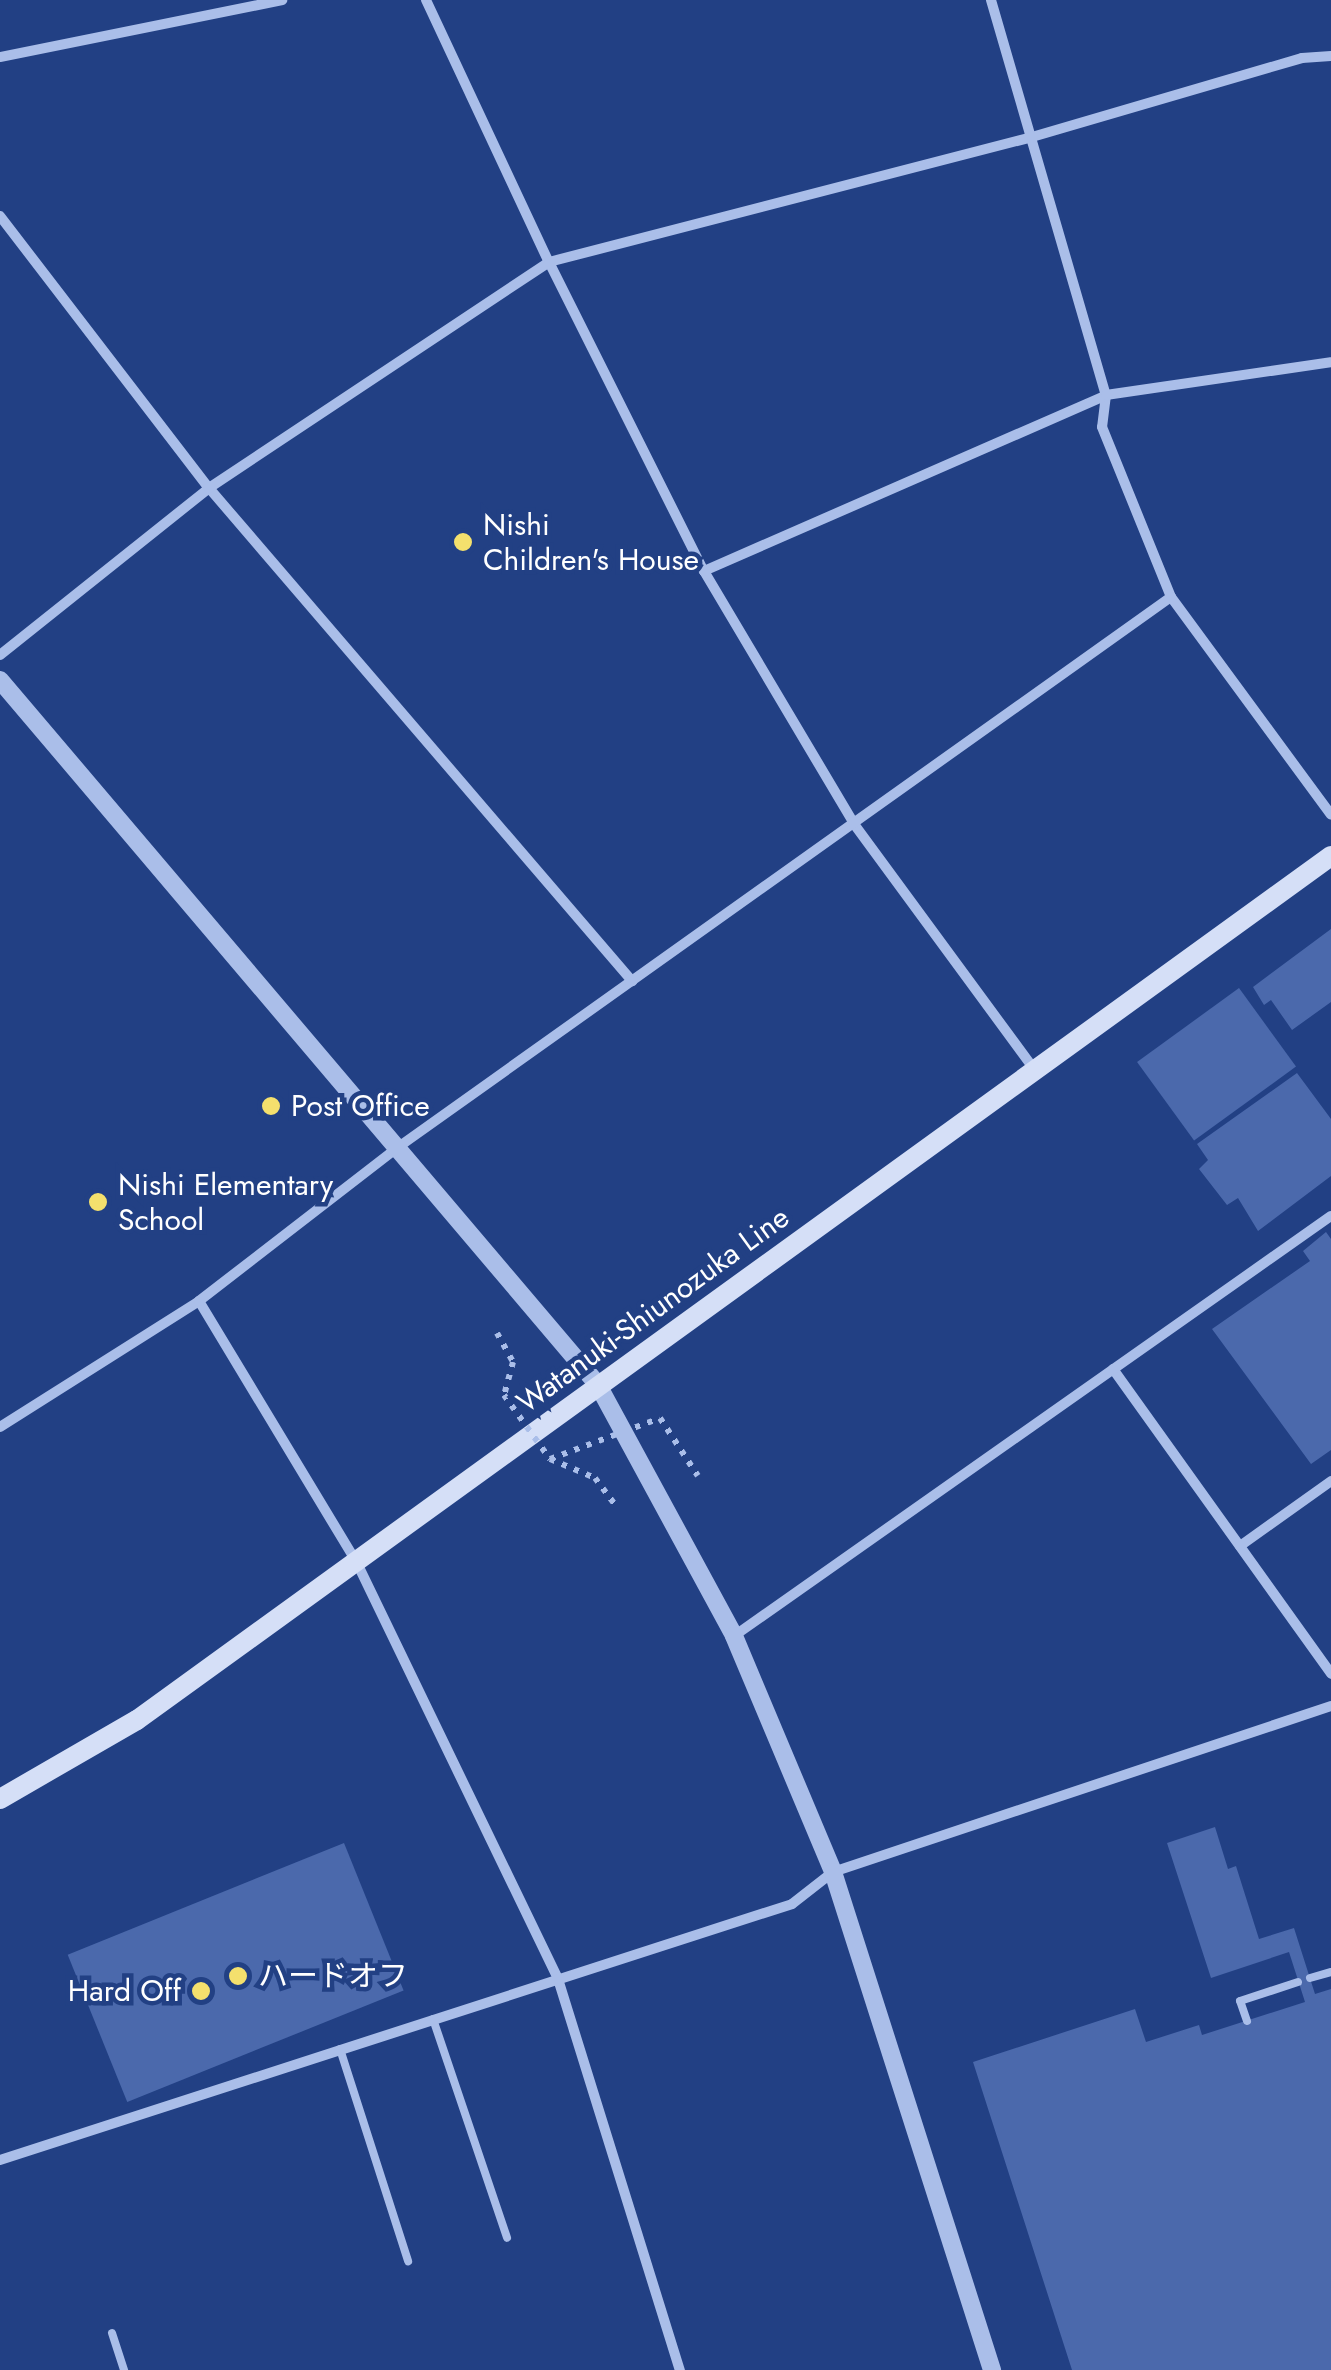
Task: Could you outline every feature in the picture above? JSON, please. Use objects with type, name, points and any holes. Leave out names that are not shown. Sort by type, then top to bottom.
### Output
[{"type":"main road","name":"Watanuki-Shiunozuka Line","points":[[0,1799],[136,1720],[1331,856]]},
{"type":"street","points":[[0,57],[282,0]]},
{"type":"street","points":[[426,0],[549,262],[704,571],[854,824],[1036,1072]]},
{"type":"street","points":[[991,0],[1106,395],[1102,427],[1171,597],[1331,815]]},
{"type":"street","points":[[0,655],[209,488],[549,262],[1032,137],[1302,58],[1331,56]]},
{"type":"street","points":[[0,216],[209,488],[632,981]]},
{"type":"street","points":[[704,571],[1106,395],[1331,362]]},
{"type":"street","points":[[0,1427],[198,1301],[396,1148],[1171,597]]},
{"type":"street","points":[[0,680],[598,1385],[734,1636],[833,1872],[992,2370]]},
{"type":"street","points":[[734,1636],[1331,1216]]},
{"type":"street","points":[[198,1301],[357,1563],[558,1980],[680,2370]]},
{"type":"street","points":[[1113,1369],[1331,1674]]},
{"type":"street","points":[[1240,1546],[1331,1481]]},
{"type":"street","points":[[0,2160],[792,1904],[833,1872],[1331,1706]]},
{"type":"lane","points":[[1310,1978],[1331,1972]]},
{"type":"lane","points":[[1247,2021],[1240,2001],[1298,1982]]},
{"type":"lane","points":[[433,2019],[507,2238]]},
{"type":"lane","points":[[340,2049],[408,2262]]},
{"type":"lane","points":[[112,2333],[124,2370]]},
{"type":"path","points":[[497,1333],[513,1362],[504,1394],[550,1459],[595,1478],[616,1506]]},
{"type":"path","points":[[550,1459],[660,1418],[698,1476]]},
{"type":"building","points":[[1331,929],[1331,1002],[1292,1030],[1271,1000],[1264,1005],[1253,987]]},
{"type":"building","points":[[1239,988],[1296,1066],[1194,1141],[1137,1062]]},
{"type":"building","points":[[1297,1073],[1331,1119],[1331,1176],[1258,1231],[1238,1198],[1227,1205],[1199,1169],[1208,1160],[1197,1144]]},
{"type":"building","points":[[1326,1232],[1331,1239],[1331,1450],[1311,1464],[1212,1329],[1310,1261],[1303,1251]]},
{"type":"building","points":[[1215,1827],[1228,1869],[1236,1866],[1259,1939],[1294,1928],[1315,1994],[1331,1989],[1331,2370],[1072,2370],[973,2062],[1135,2009],[1146,2042],[1199,2025],[1202,2035],[1305,2002],[1289,1952],[1211,1978],[1167,1843]]},
{"type":"building","name":"ハードオフ","points":[[344,1843],[404,1990],[127,2102],[68,1955]]},
{"type":"place","name":"Nishi Children's House","points":[[463,542]]},
{"type":"place","name":"Post Office","points":[[271,1106]]},
{"type":"place","name":"Nishi Elementary School","points":[[98,1202]]},
{"type":"place","name":"ハードオフ","points":[[238,1976]]},
{"type":"place","name":"Hard Off","points":[[201,1991]]}]
